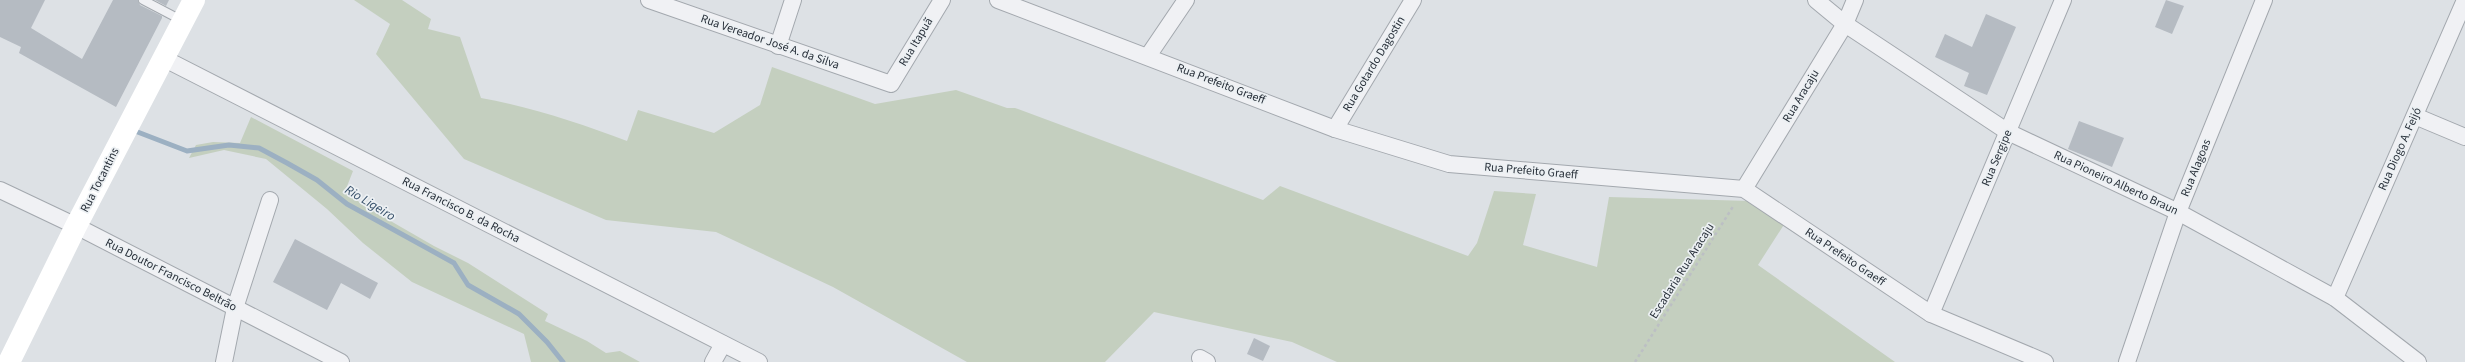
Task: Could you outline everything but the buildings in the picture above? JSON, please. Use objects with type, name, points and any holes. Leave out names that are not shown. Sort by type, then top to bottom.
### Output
[{"type":"main road","name":"Rua Tocantins","points":[[9,362],[76,226],[194,0]]},
{"type":"street","name":"Rua Vereador José A. da Silva","points":[[649,0],[891,84]]},
{"type":"street","points":[[778,46],[793,0]]},
{"type":"street","name":"Rua Itapuã","points":[[891,84],[942,0]]},
{"type":"street","name":"Rua Prefeito Graeff","points":[[998,0],[1335,128],[1449,164],[1744,189],[1931,314],[2045,362]]},
{"type":"street","points":[[1148,56],[1186,0]]},
{"type":"street","name":"Rua Gotardo Dagostin","points":[[1335,128],[1414,0]]},
{"type":"street","name":"Rua Pioneiro Alberto Braun","points":[[1816,0],[1845,24],[2008,132],[2178,212],[2335,298],[2418,362]]},
{"type":"street","name":"Rua Aracaju","points":[[1744,189],[1845,24],[1855,0]]},
{"type":"street","name":"Rua Sergipe","points":[[1931,314],[2062,0]]},
{"type":"street","name":"Rua Alagoas","points":[[2127,362],[2178,212],[2264,0]]},
{"type":"street","name":"Rua Diogo A. Feijó","points":[[2335,298],[2465,0]]},
{"type":"street","name":"Rua Francisco B. da Rocha","points":[[163,58],[759,362]]},
{"type":"street","points":[[2415,116],[2465,137]]},
{"type":"street","name":"Rua Doutor Francisco Beltrão","points":[[0,190],[76,226],[341,362]]},
{"type":"street","points":[[224,362],[235,308],[270,200]]},
{"type":"street","points":[[713,362],[723,344]]},
{"type":"lane","points":[[143,0],[183,21]]},
{"type":"path","name":"Escadaria Rua Aracaju","points":[[1634,362],[1744,189]]},
{"type":"green space","points":[[354,0],[402,0],[431,19],[428,29],[460,37],[481,98],[555,116],[627,141],[638,110],[714,133],[760,105],[772,67],[875,104],[956,90],[1007,108],[1015,108],[1263,200],[1280,186],[1468,256],[1477,243],[1494,191],[1536,194],[1523,245],[1597,267],[1609,197],[1751,201],[1785,223],[1758,265],[1895,362],[1337,362],[1292,342],[1154,312],[1105,362],[967,362],[833,287],[716,232],[606,220],[464,159],[376,54],[390,24]]},
{"type":"green space","points":[[251,117],[353,171],[346,189],[361,204],[434,246],[468,263],[548,314],[545,321],[587,341],[606,353],[620,351],[640,362],[531,362],[524,334],[412,282],[363,243],[327,209],[266,159],[224,150],[189,158],[196,145],[213,142],[240,143]]},
{"type":"waterway","name":"Rio Ligeiro","points":[[135,131],[187,151],[229,145],[259,148],[287,163],[317,180],[347,204],[454,263],[468,285],[519,314],[547,342],[563,362]]}]
